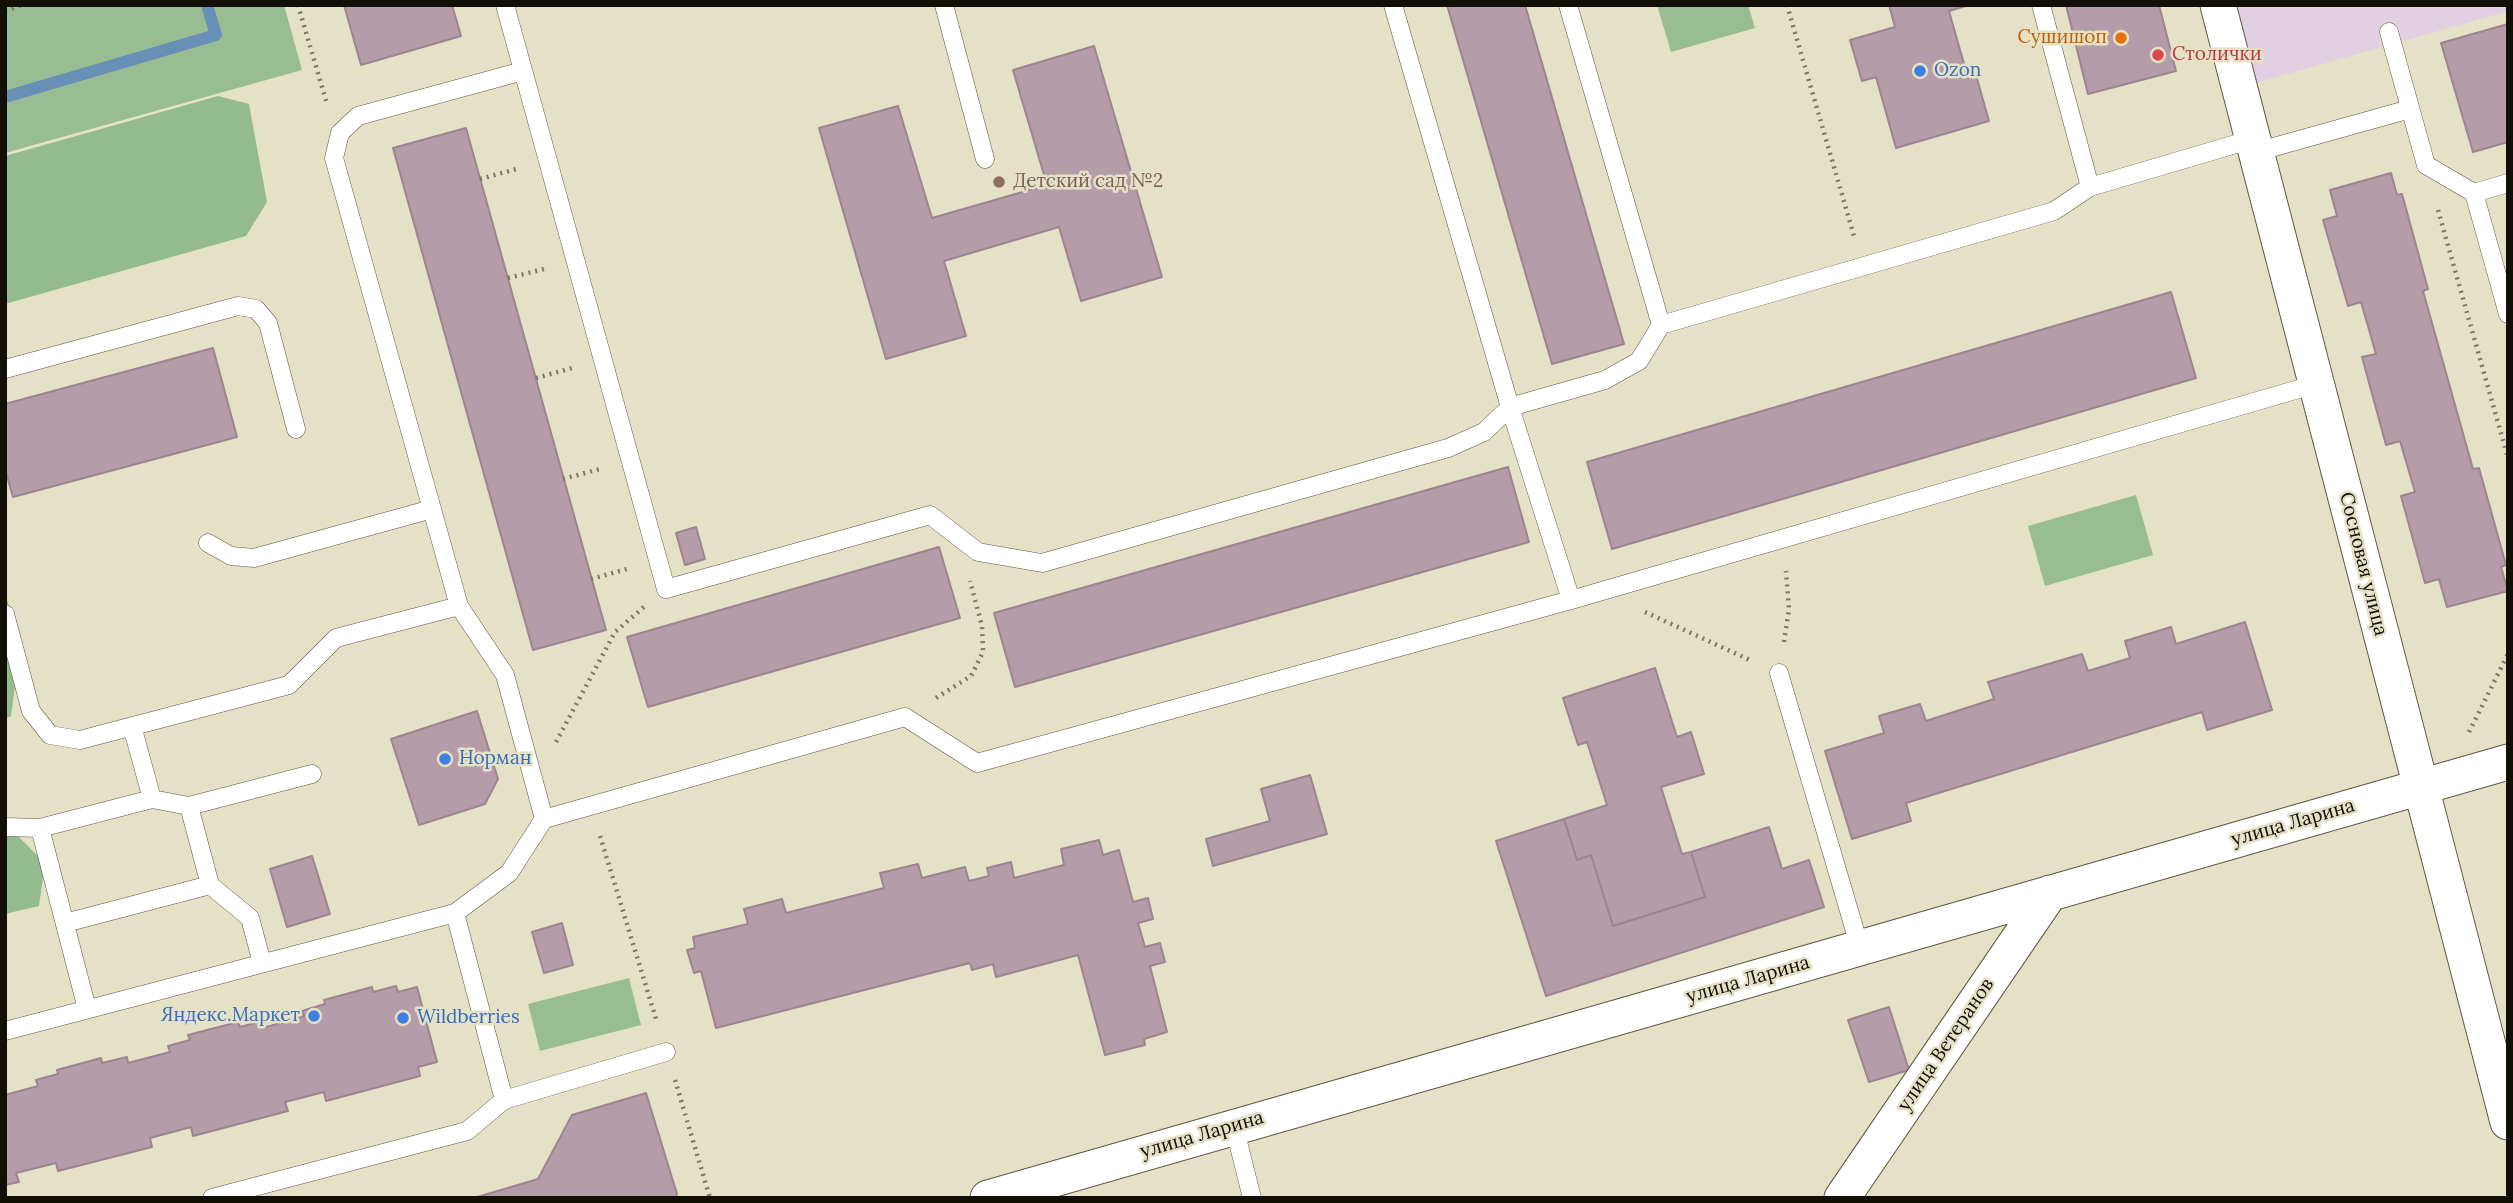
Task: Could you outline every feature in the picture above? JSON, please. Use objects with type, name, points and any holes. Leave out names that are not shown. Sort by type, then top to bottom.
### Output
[{"type":"street","name":"Сосновая улица","points":[[2218,5],[2508,1122]]},
{"type":"street","name":"улица Ларина","points":[[988,1198],[2508,762]]},
{"type":"street","name":"улица Ветеранов","points":[[1842,1198],[2050,893]]},
{"type":"lane","points":[[505,5],[666,589],[930,516],[978,552],[1042,563],[1448,448],[1484,432],[1510,407],[1605,380],[1639,361],[1661,325],[2054,211],[2090,187],[2410,109]]},
{"type":"lane","points":[[944,5],[985,159]]},
{"type":"lane","points":[[1393,5],[1510,407],[1571,600]]},
{"type":"lane","points":[[1568,5],[1661,325]]},
{"type":"lane","points":[[2041,5],[2090,187]]},
{"type":"lane","points":[[2389,32],[2426,165],[2474,193],[2508,314]]},
{"type":"lane","points":[[523,71],[358,116],[340,133],[334,158],[459,606],[505,675],[544,819]]},
{"type":"lane","points":[[2474,193],[2508,183]]},
{"type":"lane","points":[[5,369],[238,306],[256,309],[268,323],[296,429]]},
{"type":"lane","points":[[5,1031],[455,913],[509,873],[544,819],[905,717],[977,763],[1600,592],[2316,384]]},
{"type":"lane","points":[[208,543],[231,556],[254,558],[432,509]]},
{"type":"lane","points":[[5,614],[31,711],[50,735],[80,740],[289,685],[336,638],[459,606]]},
{"type":"lane","points":[[1779,673],[1860,948]]},
{"type":"lane","points":[[132,726],[152,799]]},
{"type":"lane","points":[[5,827],[40,828],[152,799],[189,806],[312,774]]},
{"type":"lane","points":[[189,806],[210,885],[250,918],[262,963]]},
{"type":"lane","points":[[40,828],[88,1009]]},
{"type":"lane","points":[[65,923],[210,885]]},
{"type":"lane","points":[[455,913],[505,1100]]},
{"type":"lane","points":[[212,1198],[467,1131],[505,1100],[666,1052]]},
{"type":"lane","points":[[1234,1126],[1252,1198]]},
{"type":"path","points":[[5,11],[22,5]]},
{"type":"path","points":[[298,5],[324,98],[340,133]]},
{"type":"path","points":[[1787,5],[1863,266]]},
{"type":"path","points":[[480,178],[548,160]]},
{"type":"path","points":[[2426,165],[2508,458]]},
{"type":"path","points":[[508,278],[575,260]]},
{"type":"path","points":[[536,378],[603,360]]},
{"type":"path","points":[[1600,592],[1779,673],[1789,609],[1783,538]]},
{"type":"path","points":[[905,717],[971,676],[983,652],[982,626],[969,579],[978,552]]},
{"type":"path","points":[[534,783],[615,632],[666,589]]},
{"type":"path","points":[[2463,743],[2508,654]]},
{"type":"path","points":[[591,805],[710,1198]]},
{"type":"shaded area","points":[[2232,5],[2508,5],[2508,11],[2252,84]]},
{"type":"green space","points":[[5,5],[284,5],[302,70],[5,153]]},
{"type":"green space","points":[[1657,5],[1748,5],[1755,28],[1671,52]]},
{"type":"green space","points":[[218,96],[249,104],[267,202],[246,236],[5,304],[5,156]]},
{"type":"green space","points":[[2136,495],[2153,555],[2045,586],[2028,526]]},
{"type":"green space","points":[[5,594],[21,642],[11,716],[5,719]]},
{"type":"green space","points":[[16,834],[45,863],[39,906],[5,914],[5,838]]},
{"type":"green space","points":[[629,978],[641,1025],[540,1051],[528,1004]]},
{"type":"building","points":[[344,5],[452,5],[461,36],[361,65]]},
{"type":"building","points":[[1447,5],[1525,5],[1624,344],[1552,364]]},
{"type":"building","points":[[1889,5],[1969,5],[1949,11],[1968,78],[1976,75],[1989,121],[1896,148],[1876,77],[1862,81],[1850,40],[1895,27]]},
{"type":"building","name":"Сушишоп","points":[[2066,5],[2159,5],[2176,71],[2088,94]]},
{"type":"building","points":[[2508,24],[2508,142],[2473,152],[2441,43]]},
{"type":"building","points":[[1094,46],[1162,277],[1081,301],[1059,227],[944,261],[966,336],[886,359],[819,128],[898,106],[932,218],[1047,185],[1013,70]]},
{"type":"building","points":[[466,128],[606,630],[533,650],[393,148]]},
{"type":"building","points":[[2391,173],[2397,195],[2402,194],[2428,289],[2423,291],[2473,469],[2479,468],[2506,565],[2501,567],[2508,591],[2447,607],[2439,579],[2425,583],[2401,496],[2415,492],[2400,441],[2386,445],[2362,357],[2376,354],[2361,302],[2348,306],[2323,220],[2337,216],[2330,190]]},
{"type":"building","points":[[2171,292],[2196,378],[1612,549],[1587,462]]},
{"type":"building","points":[[213,348],[237,437],[13,497],[5,469],[5,404]]},
{"type":"building","points":[[1508,467],[1529,542],[1015,687],[994,613]]},
{"type":"building","points":[[696,527],[705,559],[685,565],[676,533]]},
{"type":"building","points":[[939,547],[960,618],[648,707],[627,637]]},
{"type":"building","points":[[2245,622],[2272,710],[2207,730],[2202,712],[1906,803],[1911,821],[1852,839],[1825,751],[1884,733],[1879,716],[1920,704],[1926,721],[1994,699],[1988,682],[2082,654],[2088,671],[2130,658],[2125,641],[2171,627],[2176,644]]},
{"type":"building","points":[[1655,668],[1677,737],[1691,732],[1704,774],[1661,787],[1682,854],[1691,852],[1705,897],[1613,926],[1591,855],[1577,860],[1564,819],[1607,805],[1587,742],[1578,745],[1563,698]]},
{"type":"building","name":"Норман","points":[[477,711],[498,779],[485,804],[419,825],[391,739]]},
{"type":"building","points":[[1310,775],[1327,834],[1213,866],[1206,839],[1270,821],[1261,789]]},
{"type":"building","points":[[1564,819],[1577,860],[1591,855],[1613,926],[1705,897],[1691,852],[1769,827],[1782,869],[1809,860],[1824,907],[1546,996],[1496,841]]},
{"type":"building","points":[[1099,840],[1103,855],[1119,850],[1133,902],[1148,898],[1153,919],[1138,923],[1145,947],[1160,943],[1165,962],[1150,966],[1167,1032],[1144,1039],[1145,1045],[1105,1055],[1078,955],[996,977],[993,964],[972,970],[970,963],[716,1028],[701,971],[694,973],[687,950],[695,948],[693,937],[748,924],[744,909],[782,899],[786,913],[884,888],[880,873],[918,864],[922,878],[965,867],[969,881],[989,876],[987,868],[1011,862],[1014,878],[1064,865],[1061,849]]},
{"type":"building","points":[[312,856],[330,914],[287,927],[270,869]]},
{"type":"building","points":[[562,923],[573,965],[544,973],[532,932]]},
{"type":"building","points":[[396,986],[398,992],[417,987],[437,1062],[418,1067],[420,1076],[326,1101],[324,1092],[285,1102],[288,1111],[193,1136],[191,1127],[150,1138],[152,1147],[58,1171],[56,1163],[16,1173],[19,1182],[5,1185],[5,1095],[38,1086],[36,1080],[58,1074],[57,1070],[101,1058],[102,1063],[127,1057],[128,1063],[170,1052],[168,1046],[190,1040],[188,1035],[238,1022],[240,1027],[262,1021],[263,1028],[304,1016],[302,1011],[325,1004],[324,1000],[372,987],[373,992]]},
{"type":"building","points":[[1889,1007],[1909,1070],[1869,1082],[1848,1020]]},
{"type":"building","points":[[646,1093],[677,1194],[675,1198],[474,1198],[538,1179],[572,1115]]},
{"type":"waterway","points":[[5,97],[216,35],[207,5]]},
{"type":"place","name":"Сушишоп","points":[[2121,38]]},
{"type":"place","name":"Столички","points":[[2158,55]]},
{"type":"place","name":"Ozon","points":[[1920,71]]},
{"type":"place","name":"Детский сад №2","points":[[999,182]]},
{"type":"place","name":"Норман","points":[[445,759]]},
{"type":"place","name":"Яндекс.Маркет","points":[[314,1016]]},
{"type":"place","name":"Wildberries","points":[[403,1018]]}]
